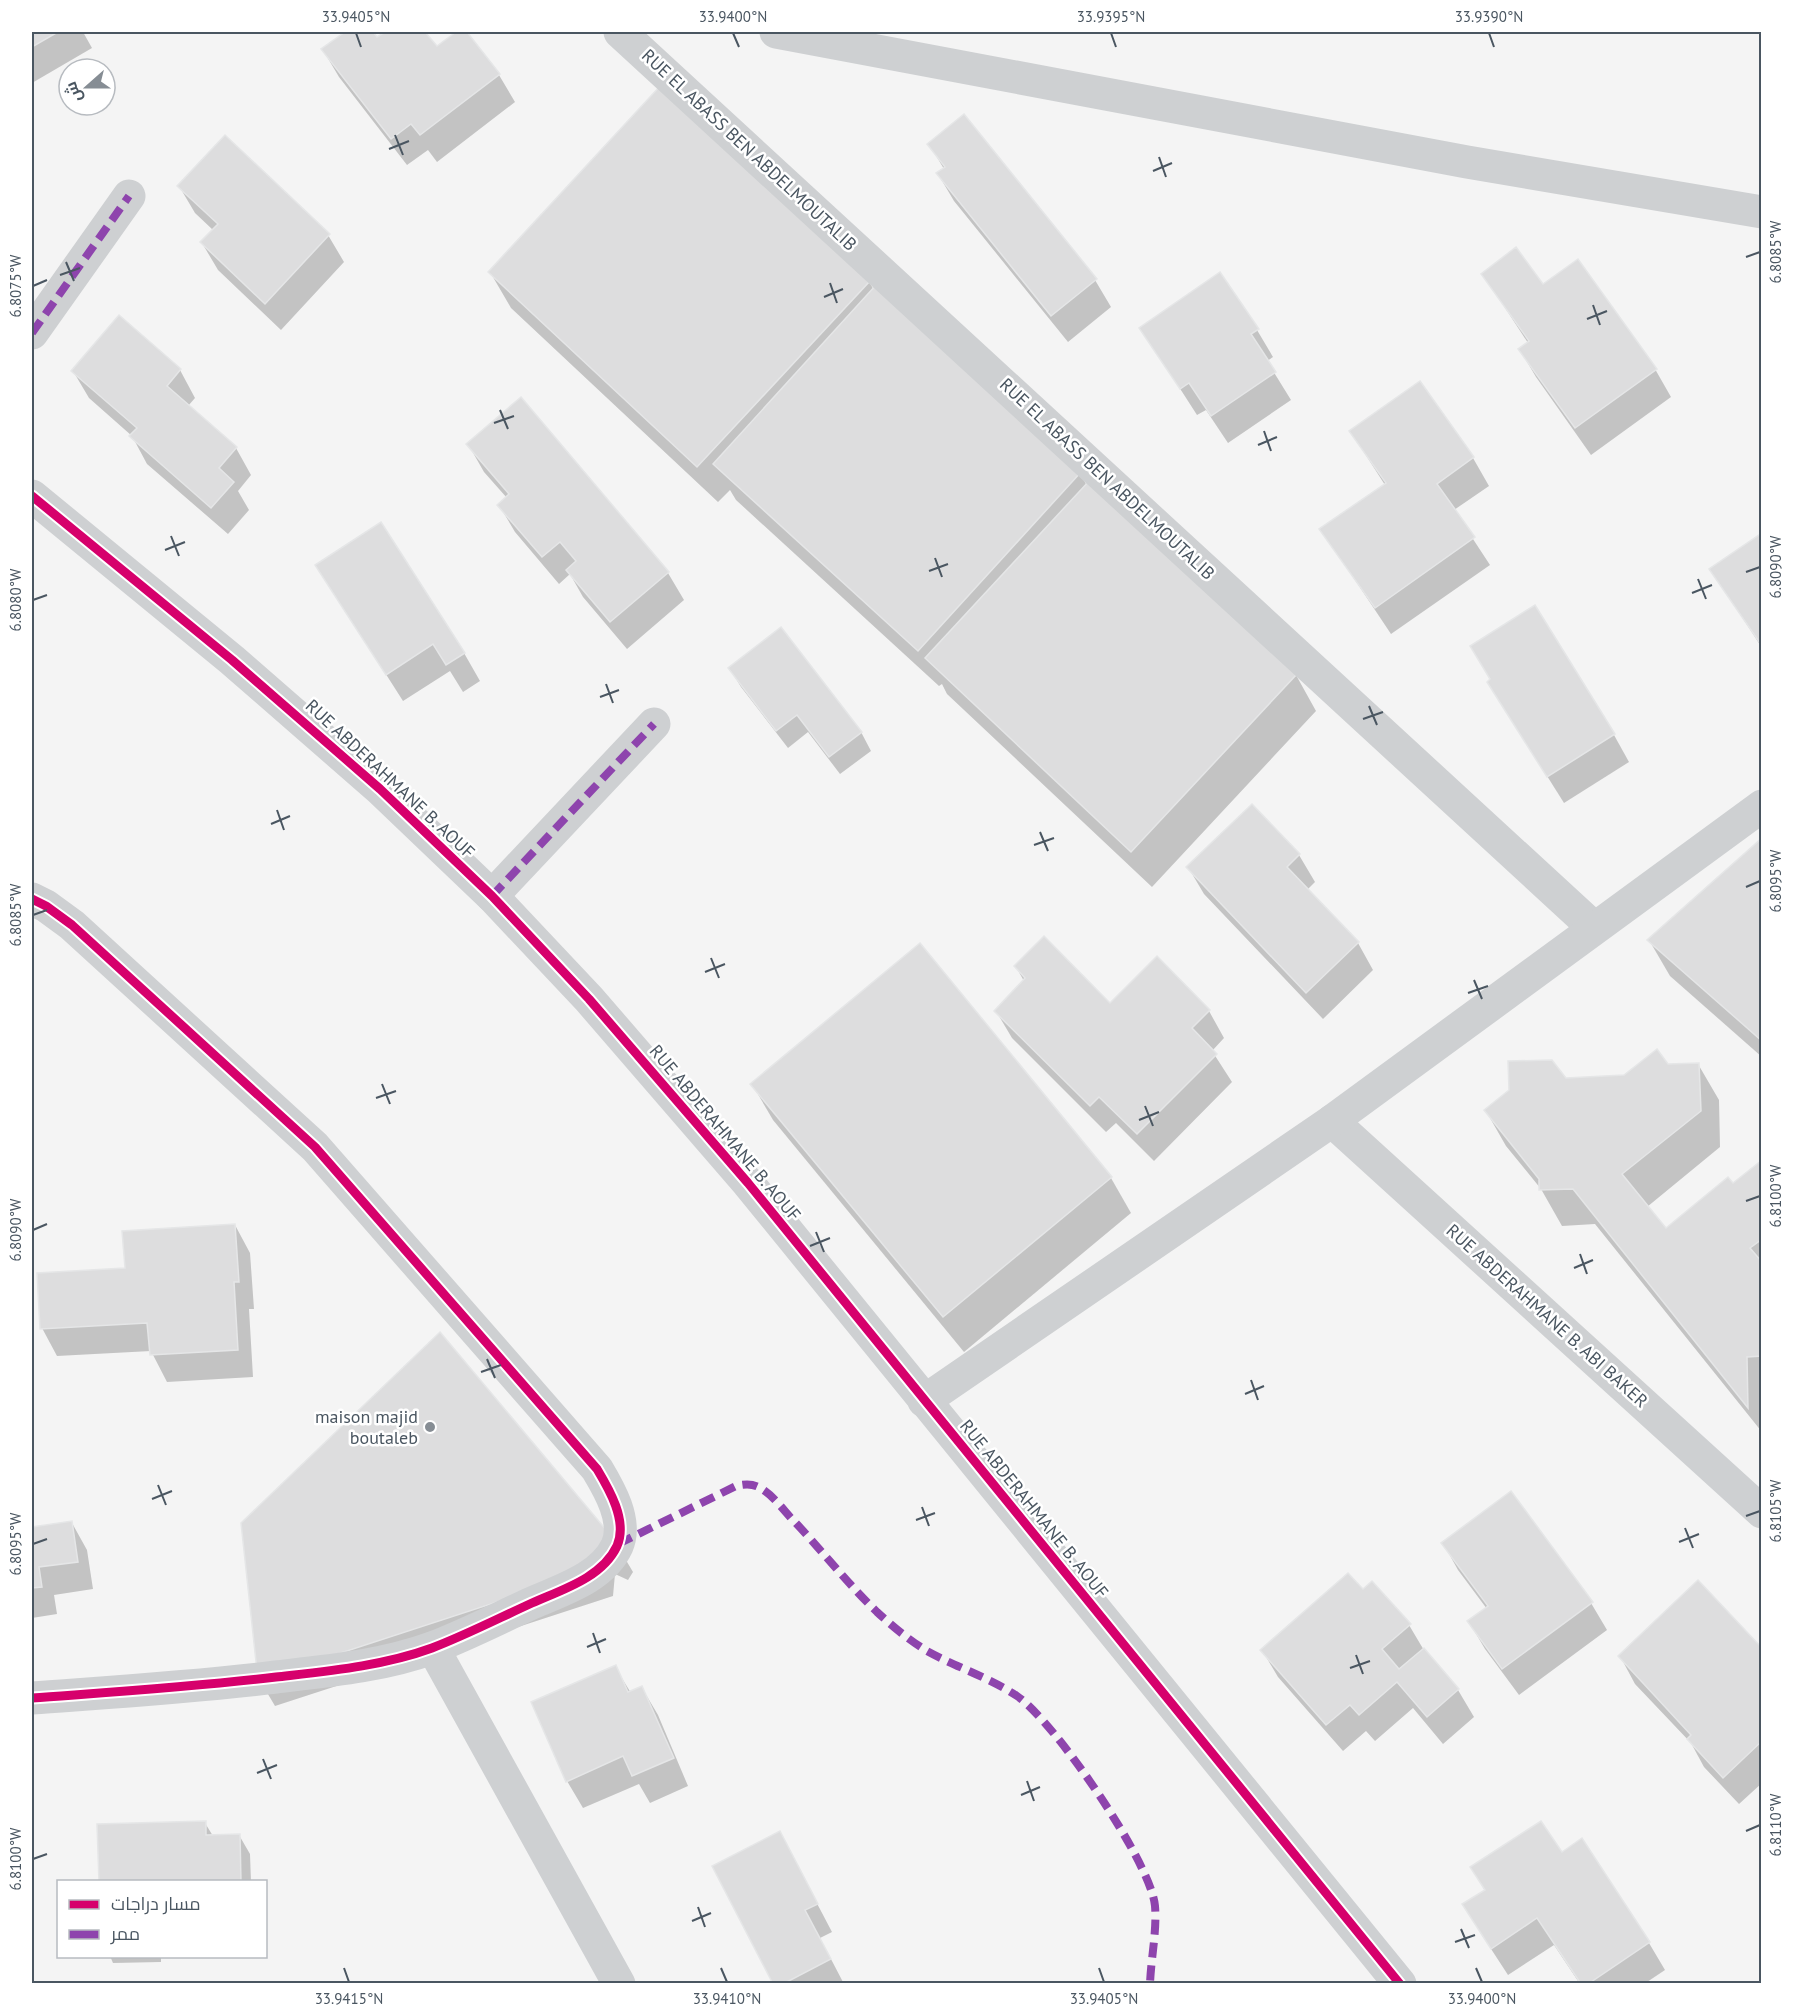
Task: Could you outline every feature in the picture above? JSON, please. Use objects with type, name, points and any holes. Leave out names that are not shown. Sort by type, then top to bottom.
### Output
[{"type":"street","name":"RUE EL ABASS BEN ABDELMOUTALIB","points":[[620,32],[1593,927]]},
{"type":"street","points":[[776,32],[1467,162],[1761,213]]},
{"type":"street","points":[[32,333],[129,196]]},
{"type":"street","name":"RUE ABDERAHMANE B. AOUF","points":[[32,496],[314,729],[492,896],[589,999],[675,1096],[1401,1983]]},
{"type":"street","points":[[492,896],[654,724]]},
{"type":"street","points":[[924,1401],[1332,1120],[1761,806]]},
{"type":"street","points":[[32,899],[72,925],[315,1147],[597,1469],[607,1486],[619,1520],[618,1544],[598,1569],[575,1584],[433,1648],[365,1665],[316,1673],[196,1687],[32,1698]]},
{"type":"street","name":"RUE ABDERAHMANE B. ABI BAKER","points":[[1332,1120],[1761,1512]]},
{"type":"street","points":[[433,1648],[619,1983]]},
{"type":"building","points":[[32,32],[58,32],[32,47]]},
{"type":"building","points":[[345,32],[373,32],[377,37],[385,32],[425,32],[437,46],[456,32],[467,32],[500,74],[420,135],[411,124],[391,139],[321,49]]},
{"type":"building","points":[[661,85],[870,281],[697,467],[488,272]]},
{"type":"building","points":[[964,114],[1097,279],[1051,316],[936,173],[945,167],[927,144]]},
{"type":"building","points":[[225,135],[330,234],[265,304],[200,242],[218,224],[177,186]]},
{"type":"building","points":[[1516,247],[1543,284],[1578,259],[1657,369],[1575,428],[1518,349],[1529,341],[1481,274]]},
{"type":"building","points":[[1220,272],[1259,329],[1251,334],[1276,372],[1211,416],[1189,383],[1180,389],[1139,328]]},
{"type":"building","points":[[876,285],[1081,472],[918,651],[713,464]]},
{"type":"building","points":[[119,315],[181,369],[167,386],[237,447],[219,468],[234,482],[211,508],[129,436],[137,428],[71,371]]},
{"type":"building","points":[[1420,381],[1474,457],[1437,484],[1475,537],[1375,608],[1319,529],[1386,483],[1349,431]]},
{"type":"building","points":[[521,397],[669,572],[610,622],[566,570],[576,561],[560,542],[542,557],[497,505],[509,494],[466,444]]},
{"type":"building","points":[[1090,480],[1297,674],[1131,852],[925,658]]},
{"type":"building","points":[[381,522],[465,653],[446,665],[433,644],[386,675],[315,565]]},
{"type":"building","points":[[1762,533],[1762,646],[1709,569]]},
{"type":"building","points":[[1535,605],[1615,734],[1547,777],[1487,682],[1490,679],[1470,646]]},
{"type":"building","points":[[781,627],[862,732],[829,757],[797,715],[776,731],[728,668]]},
{"type":"building","points":[[1252,804],[1300,854],[1287,867],[1359,942],[1306,993],[1186,867]]},
{"type":"building","points":[[1762,838],[1762,1041],[1647,940]]},
{"type":"building","points":[[1044,936],[1110,1003],[1157,956],[1210,1010],[1192,1028],[1217,1054],[1137,1134],[1099,1097],[1090,1106],[994,1011],[1025,978],[1014,966]]},
{"type":"building","points":[[920,943],[1112,1177],[943,1317],[750,1084]]},
{"type":"building","points":[[1657,1049],[1668,1064],[1699,1063],[1701,1111],[1622,1174],[1666,1228],[1728,1177],[1733,1183],[1762,1160],[1762,1239],[1750,1248],[1762,1262],[1762,1356],[1747,1357],[1748,1408],[1573,1189],[1539,1190],[1539,1179],[1484,1110],[1509,1090],[1508,1061],[1552,1060],[1566,1078],[1624,1075]]},
{"type":"building","points":[[235,1224],[239,1282],[234,1282],[238,1350],[150,1355],[147,1323],[40,1329],[37,1273],[125,1268],[122,1231]]},
{"type":"building","name":"maison majid boutaleb","points":[[440,1332],[618,1544],[598,1569],[258,1680],[241,1523]]},
{"type":"building","points":[[1511,1491],[1593,1602],[1502,1669],[1467,1621],[1488,1606],[1441,1543]]},
{"type":"building","points":[[72,1521],[78,1562],[39,1567],[42,1587],[32,1588],[32,1527]]},
{"type":"building","points":[[1348,1573],[1363,1589],[1372,1581],[1411,1624],[1382,1649],[1399,1669],[1424,1648],[1459,1689],[1427,1717],[1397,1682],[1359,1715],[1350,1705],[1326,1725],[1260,1650]]},
{"type":"building","points":[[1698,1580],[1762,1648],[1762,1741],[1723,1778],[1687,1739],[1691,1735],[1618,1656]]},
{"type":"building","points":[[616,1665],[628,1692],[642,1686],[674,1758],[632,1776],[623,1756],[566,1782],[531,1702]]},
{"type":"building","points":[[206,1821],[206,1835],[240,1834],[241,1880],[99,1880],[97,1824]]},
{"type":"building","points":[[1541,1821],[1562,1852],[1582,1838],[1650,1942],[1588,1984],[1581,1984],[1537,1918],[1491,1949],[1462,1904],[1485,1890],[1470,1867]]},
{"type":"building","points":[[780,1831],[818,1904],[805,1910],[831,1959],[783,1984],[773,1984],[712,1866]]},
{"type":"marked path","points":[[32,333],[129,196]]},
{"type":"marked path","points":[[492,896],[654,724]]},
{"type":"marked path","points":[[618,1544],[736,1486],[746,1484],[759,1487],[774,1499],[866,1601],[901,1633],[927,1651],[1017,1696],[1054,1733],[1076,1762],[1137,1858],[1155,1906],[1150,1984]]},
{"type":"cycle path","points":[[32,496],[232,660],[380,789],[492,896],[589,999],[748,1183],[1400,1984]]},
{"type":"cycle path","points":[[32,899],[72,925],[315,1147],[597,1469],[616,1506],[620,1526],[617,1546],[610,1557],[601,1567],[580,1582],[470,1632],[413,1654],[355,1667],[246,1681],[32,1698]]},
{"type":"place","name":"maison majid boutaleb","points":[[430,1427]]}]
